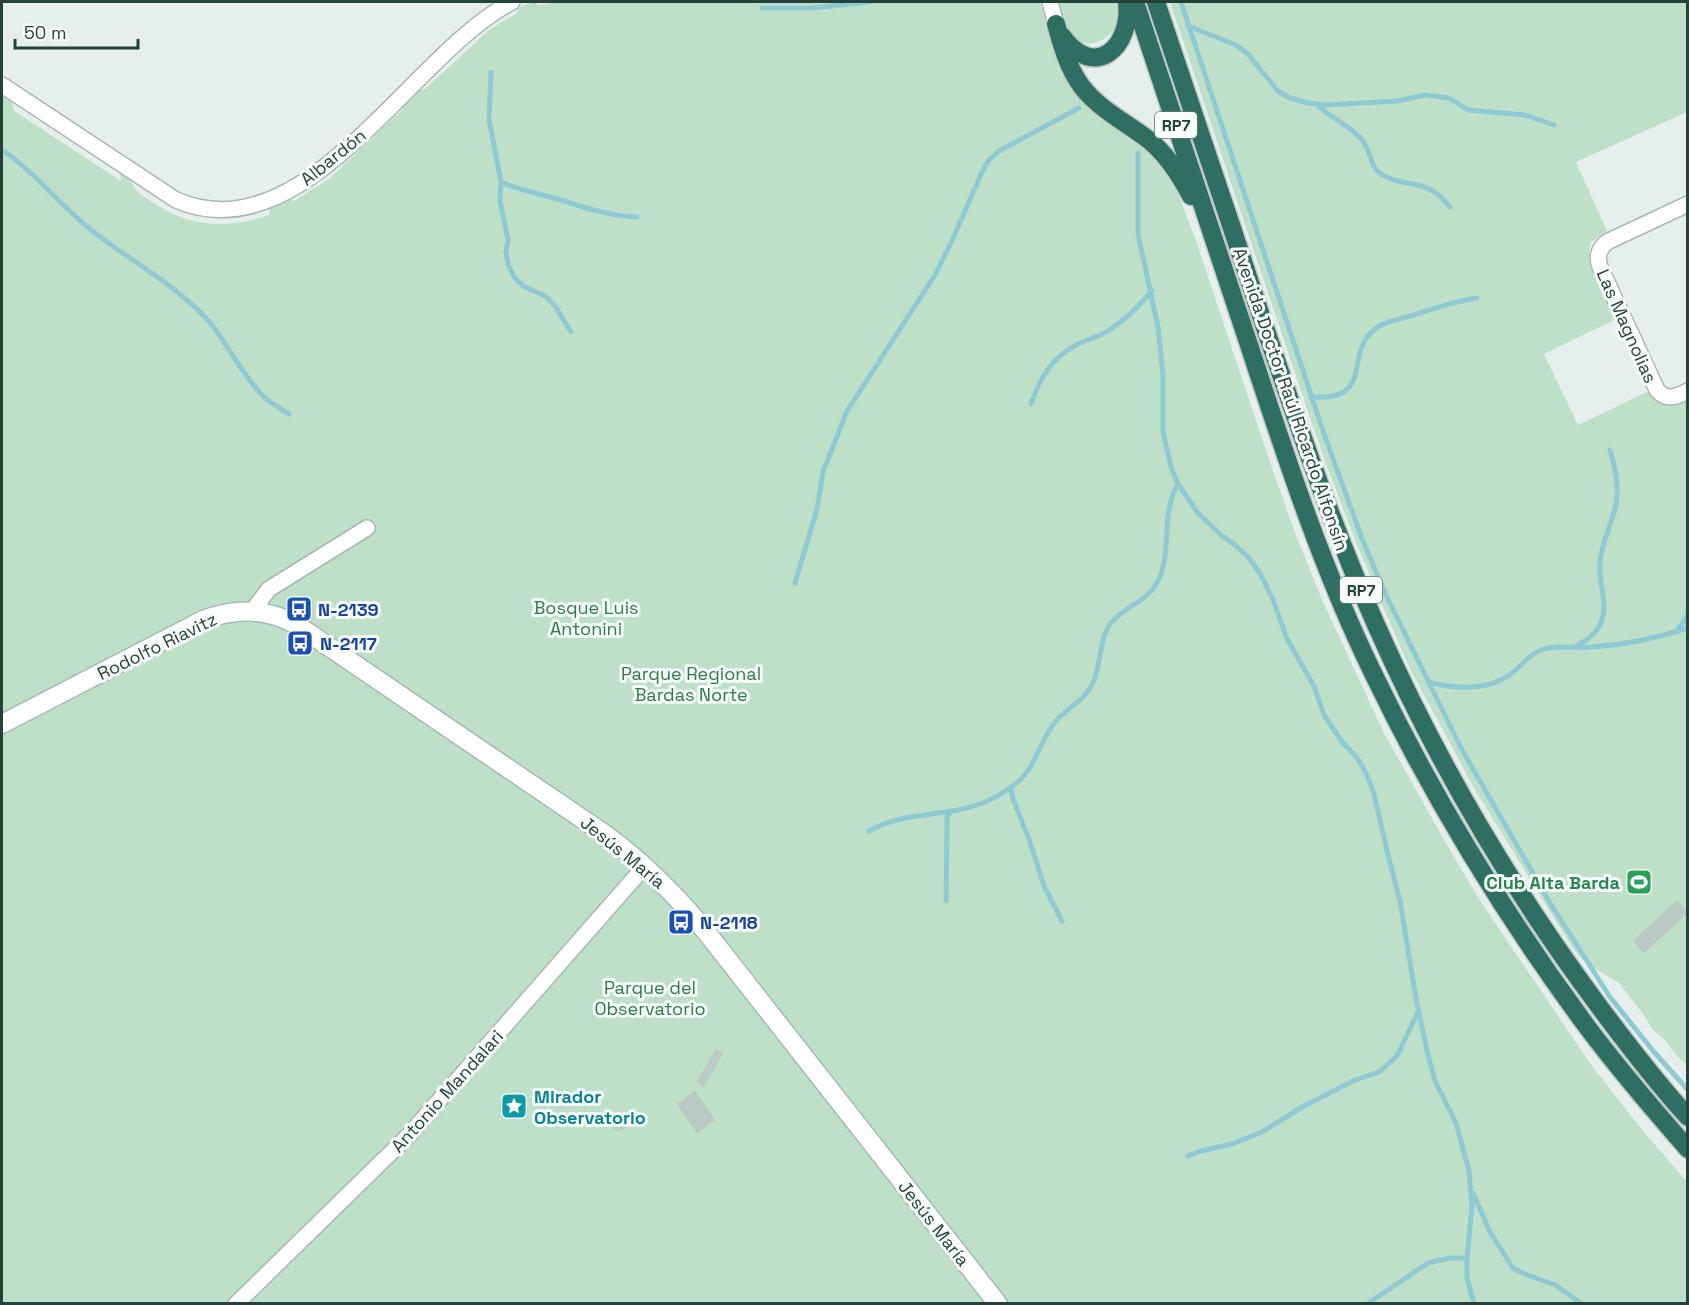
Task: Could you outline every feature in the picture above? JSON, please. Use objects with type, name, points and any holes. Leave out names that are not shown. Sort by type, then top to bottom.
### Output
[{"type":"highway","points":[[1056,24],[1076,52],[1096,57],[1106,54],[1115,49],[1125,32],[1126,2]]},
{"type":"highway","name":"Avenida Doctor Raúl Ricardo Alfonsín","points":[[1135,2],[1306,513],[1343,606],[1385,697],[1450,818],[1537,955],[1605,1050],[1688,1149]]},
{"type":"highway","name":"Avenida Doctor Raúl Ricardo Alfonsín","points":[[1156,2],[1305,445],[1346,554],[1386,646],[1445,764],[1518,888],[1623,1039],[1688,1117]]},
{"type":"highway","points":[[1056,24],[1067,60],[1076,78],[1102,107],[1148,140],[1166,157],[1183,180],[1217,248]]},
{"type":"main road","name":"Rodolfo Riavitz","points":[[2,724],[203,620],[229,612],[252,611]]},
{"type":"main road","name":"Jesús María","points":[[252,611],[275,615],[297,625],[606,835],[645,866],[707,933],[998,1304]]},
{"type":"street","name":"Albardón","points":[[2,85],[176,201],[207,210],[244,207],[285,193],[323,169],[477,23],[512,2]]},
{"type":"street","points":[[1050,2],[1056,24]]},
{"type":"street","name":"Las Magnolias","points":[[1688,204],[1609,241],[1599,252],[1600,267],[1654,386],[1663,396],[1673,397],[1688,392]]},
{"type":"street","points":[[252,611],[269,589],[367,528]]},
{"type":"street","name":"Antonio Mandalari","points":[[236,1304],[415,1128],[645,866]]},
{"type":"green space","name":"Parque Regional Bardas Norte","points":[[533,2],[540,5],[556,2],[1040,2],[1058,57],[1152,146],[1168,167],[1195,238],[1295,533],[1323,602],[1385,735],[1481,902],[1589,1062],[1687,1182],[1687,1303],[2,1304],[2,95],[11,100],[14,111],[121,181],[120,174],[125,177],[137,192],[155,204],[185,219],[217,224],[233,223],[269,215],[271,206],[286,199],[294,201],[329,179],[403,109],[403,101],[414,90],[425,89],[490,29],[516,14],[519,7]]},
{"type":"green space","points":[[1059,2],[1121,2],[1116,26],[1111,33],[1102,40],[1087,44],[1077,40],[1070,32]]},
{"type":"green space","points":[[1170,2],[1687,2],[1687,112],[1576,162],[1607,231],[1591,242],[1590,266],[1616,319],[1544,354],[1578,425],[1649,391],[1662,403],[1671,405],[1687,401],[1687,1065],[1652,1029],[1619,983],[1592,967],[1578,955],[1475,790],[1409,667],[1357,545],[1323,456]]},
{"type":"building","points":[[1677,901],[1687,913],[1644,952],[1634,941]]},
{"type":"building","points":[[716,1050],[722,1053],[704,1086],[698,1082]]},
{"type":"building","points":[[695,1092],[714,1120],[697,1132],[678,1104]]},
{"type":"building","points":[[616,1114],[622,1114],[627,1122],[625,1128],[616,1130],[611,1125],[611,1119]]},
{"type":"waterway","points":[[762,8],[812,8],[870,2]]},
{"type":"waterway","points":[[1181,2],[1322,428],[1361,536],[1385,593],[1461,748],[1550,903],[1610,997],[1688,1090]]},
{"type":"waterway","points":[[1188,26],[1236,45],[1247,53],[1278,91],[1290,98],[1308,103],[1326,105],[1397,101],[1426,95],[1449,98],[1468,110],[1525,115],[1554,125]]},
{"type":"waterway","points":[[491,72],[489,119],[501,182],[500,201],[508,240],[506,252],[508,264],[514,277],[523,286],[545,296],[555,306],[571,332]]},
{"type":"waterway","points":[[1316,104],[1359,136],[1366,145],[1377,171],[1390,179],[1424,187],[1441,197],[1450,207]]},
{"type":"waterway","points":[[795,583],[817,509],[823,472],[847,411],[935,275],[989,160],[999,151],[1079,108]]},
{"type":"waterway","points":[[2,150],[25,168],[90,229],[185,298],[212,325],[242,370],[263,396],[289,414]]},
{"type":"waterway","points":[[1138,153],[1138,234],[1158,327],[1163,374],[1163,432],[1171,467],[1178,484],[1198,513],[1249,558],[1261,575],[1287,639],[1314,686],[1324,715],[1342,742],[1358,759],[1374,794],[1400,901],[1428,1055],[1435,1081],[1456,1123],[1469,1171],[1472,1207],[1467,1278],[1474,1304]]},
{"type":"waterway","points":[[501,182],[600,212],[637,217]]},
{"type":"waterway","points":[[1031,404],[1038,385],[1061,355],[1117,325],[1133,312],[1152,291]]},
{"type":"waterway","points":[[1311,397],[1331,396],[1344,392],[1351,384],[1366,339],[1380,326],[1445,305],[1477,298]]},
{"type":"waterway","points":[[1575,647],[1594,634],[1603,615],[1601,556],[1615,509],[1617,494],[1616,472],[1610,450]]},
{"type":"waterway","points":[[869,831],[899,819],[968,808],[997,796],[1019,781],[1031,765],[1055,722],[1090,689],[1096,676],[1104,637],[1111,623],[1148,594],[1158,581],[1165,557],[1169,507],[1178,484]]},
{"type":"waterway","points":[[1677,631],[1688,615]]},
{"type":"waterway","points":[[1428,682],[1461,687],[1482,686],[1503,679],[1541,650],[1554,647],[1616,645],[1688,628]]},
{"type":"waterway","points":[[1011,788],[1044,886],[1062,921]]},
{"type":"waterway","points":[[946,901],[947,817],[951,811]]},
{"type":"waterway","points":[[1188,1156],[1232,1144],[1262,1132],[1304,1106],[1355,1080],[1379,1072],[1397,1056],[1418,1012]]},
{"type":"waterway","points":[[1473,1193],[1490,1232],[1513,1268],[1555,1285],[1582,1304]]},
{"type":"waterway","points":[[1367,1304],[1428,1263],[1450,1258],[1467,1258]]},
{"type":"place","name":"N-2139","points":[[299,609]]},
{"type":"place","name":"N-2117","points":[[300,643]]},
{"type":"place","name":"Club Alta Barda","points":[[1639,882]]},
{"type":"place","name":"N-2118","points":[[681,922]]},
{"type":"place","name":"Mirador Observatorio","points":[[514,1106]]},
{"type":"park label","name":"Bosque Luis Antonini","points":[[586,617]]},
{"type":"park label","name":"Parque del Observatorio","points":[[650,997]]}]
